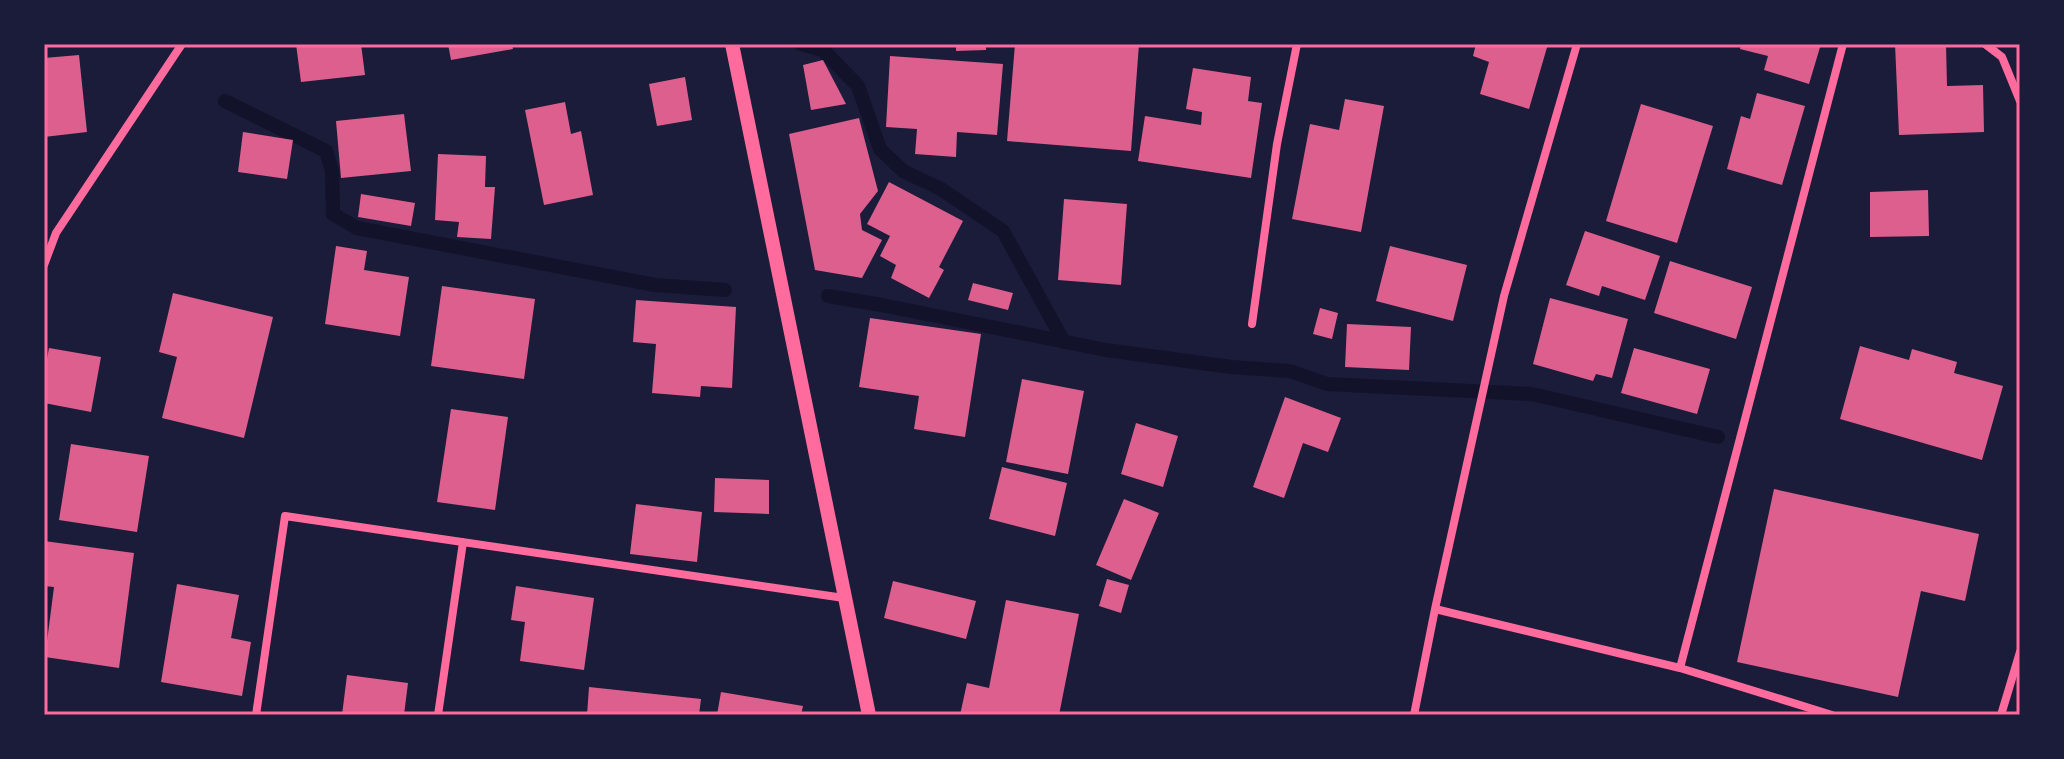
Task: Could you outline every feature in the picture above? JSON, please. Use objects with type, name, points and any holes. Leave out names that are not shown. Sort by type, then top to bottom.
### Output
[{"type":"street","points":[[44,265],[56,233],[182,44]]},
{"type":"street","points":[[732,44],[869,715]]},
{"type":"street","points":[[1252,324],[1277,144],[1297,44]]},
{"type":"street","points":[[1414,715],[1504,296],[1577,44]]},
{"type":"street","points":[[1680,668],[1843,44]]},
{"type":"street","points":[[1985,44],[2002,57],[2020,101]]},
{"type":"street","points":[[256,715],[285,516],[844,598]]},
{"type":"street","points":[[438,715],[463,542]]},
{"type":"street","points":[[1435,609],[1680,668],[1832,715]]},
{"type":"street","points":[[2001,715],[2020,652]]},
{"type":"building","points":[[296,44],[361,44],[365,75],[301,82]]},
{"type":"building","points":[[448,44],[512,44],[513,49],[451,60]]},
{"type":"building","points":[[956,44],[986,44],[986,50],[956,51]]},
{"type":"building","points":[[1015,44],[1139,44],[1131,151],[1007,141]]},
{"type":"building","points":[[1476,44],[1548,44],[1529,109],[1480,94],[1489,62],[1473,56]]},
{"type":"building","points":[[1741,44],[1821,44],[1809,84],[1764,70],[1768,56],[1740,49]]},
{"type":"building","points":[[1895,44],[1946,44],[1947,86],[1983,85],[1984,132],[1899,135]]},
{"type":"building","points":[[79,55],[87,132],[44,137],[44,58]]},
{"type":"building","points":[[890,56],[1003,64],[997,135],[957,132],[956,157],[915,154],[917,129],[886,127]]},
{"type":"building","points":[[823,60],[846,104],[811,110],[803,65]]},
{"type":"building","points":[[1193,68],[1251,77],[1248,101],[1262,103],[1251,178],[1138,161],[1145,116],[1201,125],[1202,112],[1186,109]]},
{"type":"building","points":[[685,77],[692,120],[657,126],[649,84]]},
{"type":"building","points":[[1757,93],[1805,106],[1782,185],[1727,169],[1741,116],[1750,119]]},
{"type":"building","points":[[1345,99],[1384,106],[1361,232],[1292,219],[1310,124],[1339,130]]},
{"type":"building","points":[[565,102],[571,134],[581,131],[593,195],[544,205],[525,110]]},
{"type":"building","points":[[1641,104],[1713,126],[1677,243],[1606,221]]},
{"type":"building","points":[[404,114],[411,171],[341,178],[336,121]]},
{"type":"building","points":[[859,118],[878,191],[860,214],[862,230],[882,240],[862,278],[815,270],[789,134]]},
{"type":"building","points":[[243,132],[293,140],[287,179],[238,172]]},
{"type":"building","points":[[438,154],[486,156],[485,187],[495,187],[491,239],[457,237],[459,222],[435,220]]},
{"type":"building","points":[[889,182],[963,221],[939,267],[944,270],[929,298],[891,278],[896,265],[880,256],[890,236],[867,224]]},
{"type":"building","points":[[1928,190],[1929,236],[1870,237],[1870,192]]},
{"type":"building","points":[[361,194],[415,203],[411,226],[358,217]]},
{"type":"building","points":[[1064,199],[1127,204],[1121,285],[1058,280]]},
{"type":"building","points":[[1585,231],[1660,256],[1645,300],[1602,286],[1599,296],[1566,285]]},
{"type":"building","points":[[336,246],[367,251],[364,270],[409,277],[400,336],[325,324]]},
{"type":"building","points":[[1390,246],[1467,265],[1453,321],[1376,301]]},
{"type":"building","points":[[1670,261],[1752,287],[1736,339],[1654,313]]},
{"type":"building","points":[[973,283],[1013,293],[1008,310],[968,300]]},
{"type":"building","points":[[442,286],[535,299],[524,379],[431,366]]},
{"type":"building","points":[[173,293],[273,317],[244,438],[162,418],[177,357],[159,352]]},
{"type":"building","points":[[1550,298],[1628,319],[1612,378],[1596,374],[1593,381],[1533,364]]},
{"type":"building","points":[[636,300],[736,307],[732,388],[701,386],[700,397],[652,393],[656,344],[633,342]]},
{"type":"building","points":[[1320,308],[1338,313],[1332,339],[1313,334]]},
{"type":"building","points":[[870,318],[981,334],[965,437],[914,429],[919,396],[859,387]]},
{"type":"building","points":[[1347,324],[1411,327],[1409,370],[1345,367]]},
{"type":"building","points":[[1860,346],[1909,360],[1912,349],[1957,362],[1954,373],[2003,386],[1982,460],[1840,419]]},
{"type":"building","points":[[49,348],[101,357],[91,412],[44,403],[44,374]]},
{"type":"building","points":[[1634,348],[1710,369],[1697,414],[1621,393]]},
{"type":"building","points":[[1022,379],[1084,391],[1068,474],[1006,462]]},
{"type":"building","points":[[1285,397],[1341,418],[1328,452],[1303,443],[1284,498],[1253,487]]},
{"type":"building","points":[[451,409],[508,417],[495,510],[437,502]]},
{"type":"building","points":[[1136,423],[1178,436],[1163,487],[1121,474]]},
{"type":"building","points":[[71,444],[149,456],[137,532],[59,520]]},
{"type":"building","points":[[1002,467],[1067,483],[1055,536],[989,519]]},
{"type":"building","points":[[715,478],[769,480],[769,514],[714,512]]},
{"type":"building","points":[[1774,489],[1979,534],[1965,601],[1921,591],[1898,697],[1737,662]]},
{"type":"building","points":[[1124,499],[1159,513],[1131,580],[1096,565]]},
{"type":"building","points":[[636,504],[702,512],[697,562],[630,554]]},
{"type":"building","points":[[44,541],[134,553],[119,668],[45,657],[54,587],[44,586]]},
{"type":"building","points":[[1107,579],[1129,585],[1121,613],[1099,606]]},
{"type":"building","points":[[893,581],[976,601],[966,639],[884,618]]},
{"type":"building","points":[[177,584],[239,595],[231,638],[251,642],[242,696],[161,682]]},
{"type":"building","points":[[516,586],[594,598],[584,670],[520,661],[525,622],[511,620]]},
{"type":"building","points":[[1006,600],[1079,614],[1059,715],[960,715],[967,683],[989,688]]},
{"type":"building","points":[[347,675],[408,683],[404,715],[342,715]]},
{"type":"building","points":[[589,687],[701,699],[699,715],[587,715]]},
{"type":"building","points":[[721,692],[803,706],[801,715],[717,715]]},
{"type":"waterway","points":[[801,44],[823,50],[858,86],[880,149],[903,171],[941,189],[1003,231],[1064,342]]},
{"type":"waterway","points":[[225,101],[326,151],[332,171],[333,214],[357,228],[655,285],[725,290]]},
{"type":"waterway","points":[[828,296],[1106,350],[1231,367],[1290,371],[1327,384],[1532,394],[1718,437]]}]
